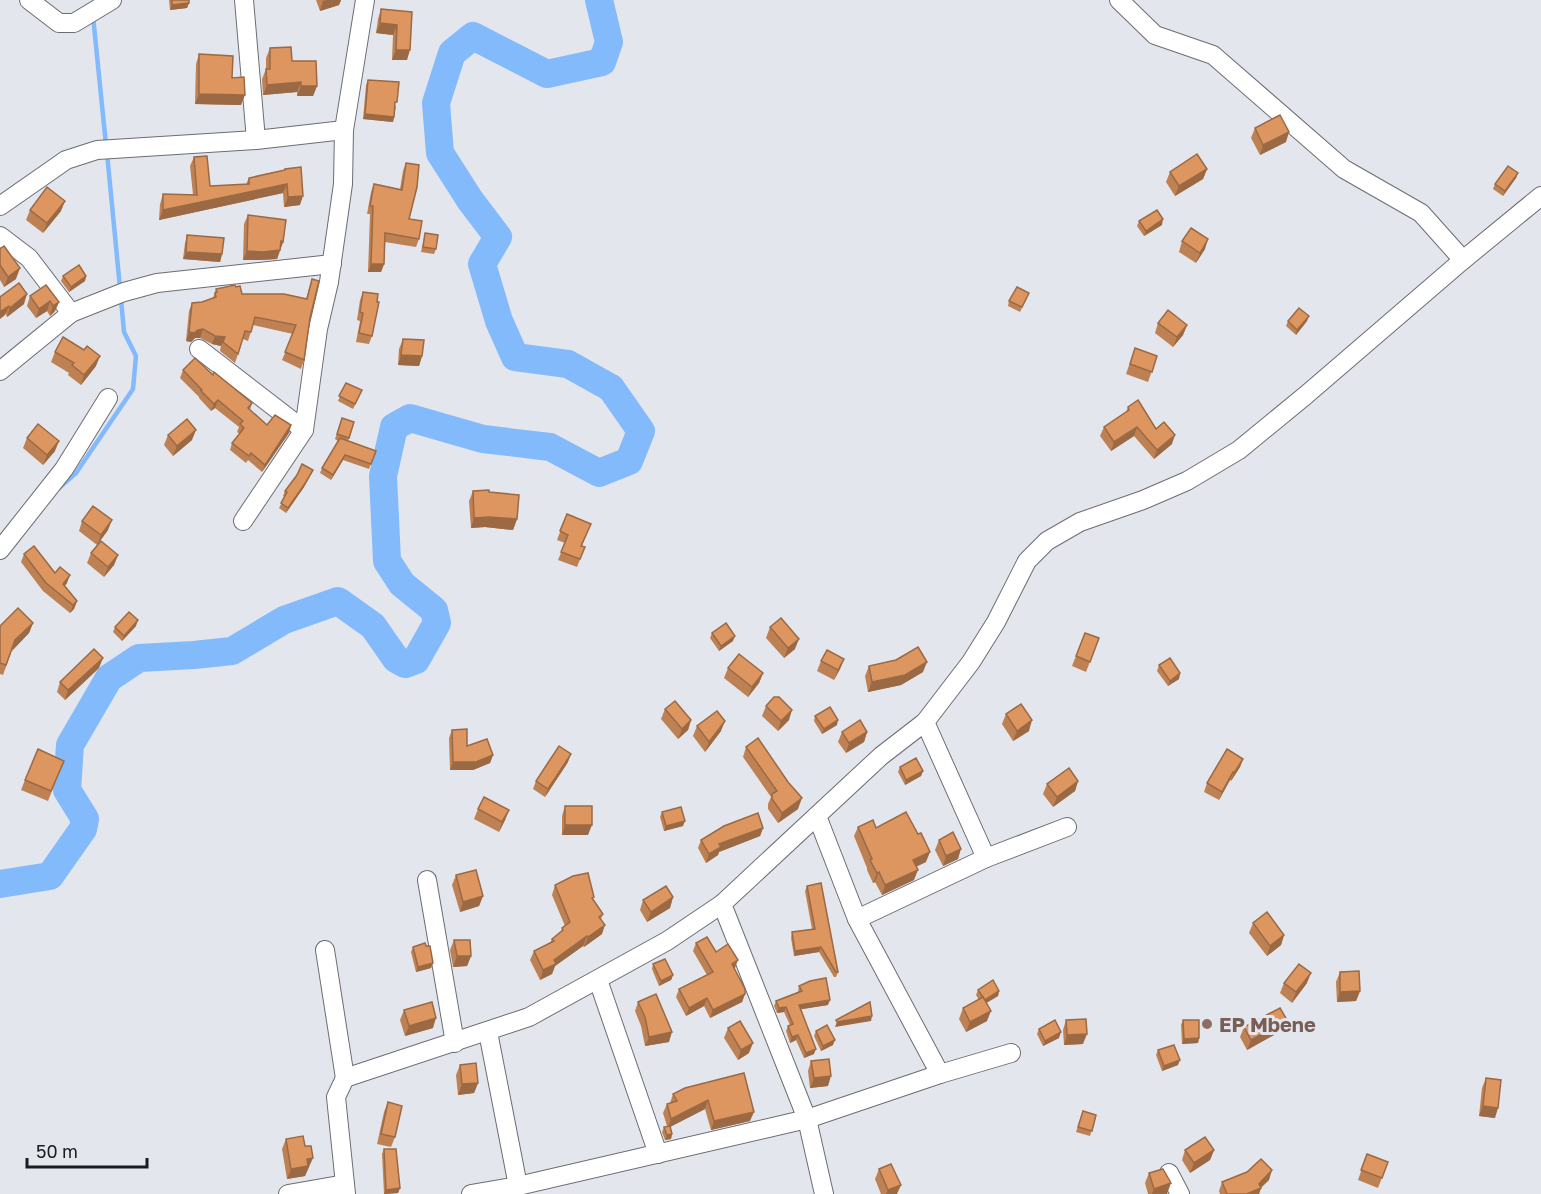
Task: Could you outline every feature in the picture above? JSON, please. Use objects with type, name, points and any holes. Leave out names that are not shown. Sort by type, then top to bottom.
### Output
[{"type":"street","points":[[29,0],[59,22],[74,23],[99,8]]},
{"type":"street","points":[[244,0],[256,140]]},
{"type":"street","points":[[243,520],[304,430],[318,329],[332,264],[343,184],[344,130],[365,0]]},
{"type":"street","points":[[1119,0],[1155,35],[1213,55],[1344,169],[1421,213],[1463,260]]},
{"type":"street","points":[[0,206],[66,160],[102,149],[256,140],[344,130]]},
{"type":"street","points":[[345,1078],[529,1017],[667,941],[722,904],[881,756],[925,722],[971,662],[996,622],[1027,561],[1047,541],[1080,522],[1143,500],[1187,481],[1239,450],[1541,196]]},
{"type":"street","points":[[0,236],[29,258],[71,313]]},
{"type":"street","points":[[0,371],[71,313],[118,294],[157,283],[332,264]]},
{"type":"street","points":[[199,350],[304,430]]},
{"type":"street","points":[[0,550],[64,469],[108,398]]},
{"type":"street","points":[[925,722],[986,858]]},
{"type":"street","points":[[817,816],[857,919],[940,1074]]},
{"type":"street","points":[[857,919],[986,858],[1066,827]]},
{"type":"street","points":[[427,880],[455,1043]]},
{"type":"street","points":[[722,904],[807,1119],[824,1194]]},
{"type":"street","points":[[288,1194],[345,1189],[336,1097],[345,1078],[324,950]]},
{"type":"street","points":[[598,980],[658,1154]]},
{"type":"street","points":[[488,1032],[518,1186]]},
{"type":"street","points":[[471,1194],[518,1186],[807,1119],[940,1074],[1011,1053]]},
{"type":"street","points":[[1169,1173],[1180,1194]]},
{"type":"building","points":[[172,0],[189,0],[189,3],[172,5]]},
{"type":"building","points":[[381,9],[412,12],[410,50],[396,50],[397,25],[380,23]]},
{"type":"building","points":[[291,47],[292,61],[316,61],[317,86],[301,86],[301,82],[267,85],[266,69],[270,69],[270,48]]},
{"type":"building","points":[[199,54],[233,56],[232,78],[244,77],[245,95],[199,94]]},
{"type":"building","points":[[368,80],[399,82],[394,117],[365,114]]},
{"type":"building","points":[[1280,115],[1289,132],[1263,145],[1255,128]]},
{"type":"building","points":[[1197,154],[1207,169],[1179,186],[1170,172]]},
{"type":"building","points":[[207,156],[210,186],[249,184],[249,178],[301,167],[303,196],[288,197],[287,184],[163,210],[163,194],[197,195],[194,157]]},
{"type":"building","points":[[406,163],[419,165],[417,187],[409,219],[422,221],[419,239],[385,233],[384,264],[371,264],[373,206],[370,206],[374,184],[402,190]]},
{"type":"building","points":[[1508,166],[1518,173],[1505,191],[1495,184]]},
{"type":"building","points":[[47,187],[65,201],[47,223],[30,210]]},
{"type":"building","points":[[1157,210],[1163,219],[1146,231],[1139,221]]},
{"type":"building","points":[[248,215],[286,220],[280,250],[247,251]]},
{"type":"building","points":[[1191,228],[1208,239],[1200,253],[1182,241]]},
{"type":"building","points":[[425,233],[438,235],[436,249],[423,247]]},
{"type":"building","points":[[187,235],[224,238],[222,254],[186,252]]},
{"type":"building","points":[[4,246],[20,268],[8,277],[0,265],[0,249]]},
{"type":"building","points":[[79,265],[86,276],[71,287],[63,276]]},
{"type":"building","points":[[312,279],[319,281],[310,318],[304,360],[285,352],[296,325],[255,317],[251,332],[245,331],[238,354],[223,342],[225,337],[215,336],[203,329],[194,333],[189,332],[192,303],[216,297],[216,289],[235,285],[240,286],[242,294],[284,294],[307,299]]},
{"type":"building","points":[[19,283],[27,294],[10,308],[9,306],[0,312],[0,297]]},
{"type":"building","points":[[46,285],[59,302],[53,306],[50,301],[39,309],[30,296]]},
{"type":"building","points":[[1017,287],[1029,293],[1022,307],[1009,301]]},
{"type":"building","points":[[363,292],[378,294],[377,302],[379,302],[372,336],[359,333],[363,313],[360,312]]},
{"type":"building","points":[[1299,308],[1309,316],[1297,330],[1288,321]]},
{"type":"building","points":[[1168,310],[1187,325],[1177,337],[1158,323]]},
{"type":"building","points":[[63,337],[84,350],[87,346],[100,356],[84,375],[72,365],[74,363],[55,352]]},
{"type":"building","points":[[403,339],[424,340],[422,356],[401,355]]},
{"type":"building","points":[[1135,348],[1157,356],[1152,372],[1130,364]]},
{"type":"building","points":[[195,358],[213,375],[214,372],[252,403],[248,408],[267,425],[275,415],[291,425],[265,465],[251,453],[249,456],[232,443],[244,428],[240,424],[243,421],[218,400],[214,404],[183,370]]},
{"type":"building","points":[[346,383],[362,390],[355,404],[339,396]]},
{"type":"building","points":[[1138,400],[1156,429],[1164,422],[1175,435],[1157,450],[1137,427],[1114,442],[1104,427],[1129,410],[1128,407]]},
{"type":"building","points":[[342,418],[354,422],[349,438],[337,434]]},
{"type":"building","points":[[187,419],[196,430],[177,446],[168,435]]},
{"type":"building","points":[[38,424],[59,441],[47,455],[27,438]]},
{"type":"building","points":[[340,438],[376,451],[371,464],[345,455],[333,475],[322,468]]},
{"type":"building","points":[[302,464],[313,470],[288,508],[281,503],[287,492],[285,491]]},
{"type":"building","points":[[489,490],[489,492],[519,495],[517,519],[474,518],[473,491]]},
{"type":"building","points":[[93,506],[112,520],[101,535],[82,521]]},
{"type":"building","points":[[567,514],[591,524],[581,546],[585,547],[580,559],[561,552],[568,535],[560,531]]},
{"type":"building","points":[[101,541],[118,555],[108,567],[91,553]]},
{"type":"building","points":[[34,546],[55,573],[60,567],[70,575],[63,584],[77,601],[73,605],[46,583],[24,554]]},
{"type":"building","points":[[18,608],[33,623],[15,640],[6,665],[0,663],[0,626]]},
{"type":"building","points":[[129,612],[138,620],[124,636],[115,627]]},
{"type":"building","points":[[781,618],[799,639],[788,648],[770,627]]},
{"type":"building","points":[[726,623],[735,636],[721,646],[712,633]]},
{"type":"building","points":[[1085,633],[1099,638],[1090,662],[1076,656]]},
{"type":"building","points":[[918,647],[927,662],[905,675],[872,682],[869,666],[896,660]]},
{"type":"building","points":[[94,649],[103,658],[68,690],[60,682]]},
{"type":"building","points":[[827,650],[844,659],[838,670],[821,661]]},
{"type":"building","points":[[739,654],[763,673],[752,687],[728,668]]},
{"type":"building","points":[[1170,658],[1180,673],[1170,681],[1159,665]]},
{"type":"building","points":[[774,697],[779,697],[792,710],[781,721],[766,706]]},
{"type":"building","points":[[675,701],[691,720],[682,729],[665,709]]},
{"type":"building","points":[[1021,704],[1032,720],[1017,731],[1006,714]]},
{"type":"building","points":[[830,707],[838,720],[824,729],[815,716]]},
{"type":"building","points":[[717,711],[725,721],[709,742],[697,726]]},
{"type":"building","points":[[860,720],[867,732],[849,743],[842,732]]},
{"type":"building","points":[[467,729],[467,746],[487,739],[493,755],[476,762],[453,762],[452,730]]},
{"type":"building","points":[[758,738],[788,782],[802,798],[782,813],[772,799],[772,794],[777,791],[746,747]]},
{"type":"building","points":[[559,746],[571,754],[548,789],[536,781]]},
{"type":"building","points":[[38,749],[64,761],[51,791],[25,780]]},
{"type":"building","points":[[1227,749],[1243,759],[1222,792],[1207,783]]},
{"type":"building","points":[[916,758],[923,771],[906,780],[900,767]]},
{"type":"building","points":[[1069,768],[1078,781],[1057,797],[1047,784]]},
{"type":"building","points":[[484,797],[509,810],[502,822],[478,809]]},
{"type":"building","points":[[565,806],[592,806],[592,825],[565,825]]},
{"type":"building","points":[[681,807],[685,821],[666,826],[662,812]]},
{"type":"building","points":[[906,812],[918,834],[921,833],[930,852],[913,860],[918,870],[885,885],[870,860],[872,859],[858,827],[873,820],[876,828]]},
{"type":"building","points":[[758,813],[763,828],[719,844],[721,847],[709,854],[701,840],[724,826]]},
{"type":"building","points":[[953,832],[961,849],[946,856],[939,840]]},
{"type":"building","points":[[476,870],[483,896],[463,902],[456,875]]},
{"type":"building","points":[[588,873],[594,897],[592,898],[603,914],[599,917],[605,925],[554,960],[556,964],[543,970],[534,951],[554,941],[552,939],[570,922],[555,885],[573,876]]},
{"type":"building","points":[[821,883],[838,972],[821,947],[795,951],[792,932],[815,929],[807,886]]},
{"type":"building","points":[[666,886],[673,897],[651,912],[643,900]]},
{"type":"building","points":[[1267,912],[1284,935],[1270,946],[1253,923]]},
{"type":"building","points":[[707,937],[716,952],[728,944],[738,960],[732,964],[745,989],[745,994],[713,1010],[707,998],[689,1008],[679,989],[713,972],[696,943]]},
{"type":"building","points":[[454,940],[470,940],[471,956],[457,956]]},
{"type":"building","points":[[425,943],[426,946],[430,946],[433,963],[418,967],[413,947]]},
{"type":"building","points":[[665,959],[673,975],[661,981],[653,964]]},
{"type":"building","points":[[1299,964],[1311,973],[1296,992],[1284,983]]},
{"type":"building","points":[[1359,971],[1360,991],[1340,992],[1340,972]]},
{"type":"building","points":[[826,978],[830,1000],[799,1005],[816,1049],[806,1053],[798,1035],[792,1037],[788,1026],[793,1024],[786,1007],[779,1008],[776,1001],[802,991],[799,986]]},
{"type":"building","points":[[993,980],[999,991],[985,1000],[978,990]]},
{"type":"building","points":[[656,994],[672,1032],[649,1037],[645,1017],[638,1002]]},
{"type":"building","points":[[983,997],[991,1011],[970,1022],[963,1008]]},
{"type":"building","points":[[432,1002],[436,1018],[409,1026],[404,1010]]},
{"type":"building","points":[[870,1002],[872,1016],[837,1022],[836,1020]]},
{"type":"building","points":[[1280,1008],[1287,1020],[1251,1040],[1244,1027]]},
{"type":"building","points":[[1086,1019],[1087,1034],[1067,1035],[1066,1020]]},
{"type":"building","points":[[1055,1020],[1061,1032],[1045,1041],[1039,1029]]},
{"type":"building","points":[[1183,1020],[1199,1020],[1199,1038],[1184,1039]]},
{"type":"building","points":[[740,1021],[753,1043],[741,1050],[728,1028]]},
{"type":"building","points":[[827,1025],[835,1040],[823,1046],[816,1031]]},
{"type":"building","points":[[1174,1045],[1180,1060],[1164,1066],[1158,1050]]},
{"type":"building","points":[[829,1059],[831,1076],[814,1078],[811,1061]]},
{"type":"building","points":[[476,1063],[478,1083],[462,1084],[460,1065]]},
{"type":"building","points":[[744,1073],[754,1112],[714,1121],[708,1100],[671,1119],[667,1104],[677,1101],[673,1094],[685,1088]]},
{"type":"building","points":[[1486,1078],[1501,1080],[1498,1108],[1483,1106]]},
{"type":"building","points":[[388,1102],[402,1106],[395,1137],[381,1134]]},
{"type":"building","points":[[1083,1111],[1096,1115],[1092,1131],[1078,1127]]},
{"type":"building","points":[[670,1126],[672,1134],[667,1135],[664,1127]]},
{"type":"building","points":[[303,1136],[305,1146],[311,1146],[313,1158],[307,1159],[308,1166],[291,1169],[286,1139]]},
{"type":"building","points":[[1205,1137],[1214,1150],[1194,1163],[1185,1150]]},
{"type":"building","points":[[384,1149],[396,1149],[400,1188],[386,1190]]},
{"type":"building","points":[[1367,1154],[1388,1162],[1382,1178],[1361,1170]]},
{"type":"building","points":[[1261,1159],[1272,1170],[1259,1184],[1261,1188],[1247,1194],[1227,1194],[1222,1182],[1247,1172]]},
{"type":"building","points":[[891,1164],[901,1185],[888,1190],[879,1169]]},
{"type":"building","points":[[1163,1169],[1171,1183],[1154,1189],[1149,1173]]},
{"type":"waterway","points":[[0,884],[50,876],[83,829],[85,819],[67,790],[70,745],[109,678],[139,658],[232,651],[284,620],[338,601],[373,626],[396,659],[405,664],[416,660],[437,623],[434,610],[402,584],[387,561],[383,476],[394,427],[410,418],[483,439],[550,447],[599,473],[629,461],[641,431],[611,388],[568,364],[515,357],[499,321],[482,264],[498,237],[470,200],[440,153],[436,103],[452,53],[473,36],[547,74],[602,62],[609,42],[599,0]]},
{"type":"waterway","points":[[93,16],[106,145]]},
{"type":"waterway","points":[[107,153],[120,288]]},
{"type":"waterway","points":[[59,488],[76,473],[133,389],[136,356],[124,332],[121,299]]},
{"type":"place","name":"EP Mbene","points":[[1207,1024]]}]
